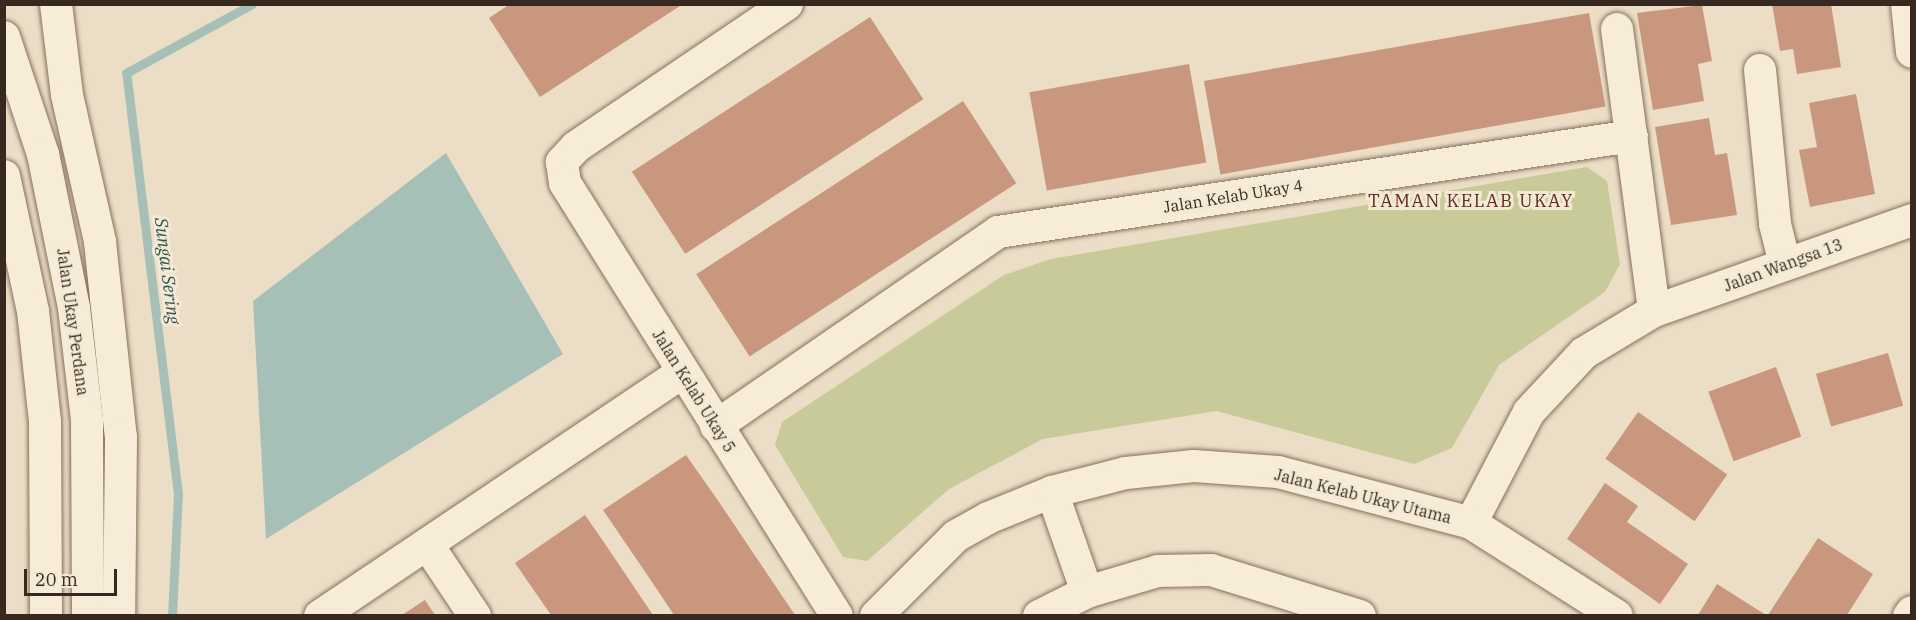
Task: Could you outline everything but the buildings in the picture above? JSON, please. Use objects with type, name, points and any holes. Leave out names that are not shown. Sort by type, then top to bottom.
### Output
[{"type":"street","name":"Jalan Ukay Perdana","points":[[34,4],[67,95]]},
{"type":"street","name":"Jalan Ukay Perdana","points":[[56,4],[67,95],[100,242],[121,437],[119,615]]},
{"type":"street","name":"Jalan Kelab Ukay 5","points":[[787,4],[576,147],[562,162],[565,183],[682,374],[837,615]]},
{"type":"street","points":[[1907,4],[1911,52]]},
{"type":"street","points":[[1617,29],[1654,311]]},
{"type":"street","name":"Jalan Ukay Perdana","points":[[4,37],[43,154],[74,308],[87,421],[88,615]]},
{"type":"street","points":[[1760,70],[1775,224],[1785,264]]},
{"type":"street","name":"Jalan Kelab Ukay 4","points":[[716,426],[998,232],[1632,136]]},
{"type":"street","points":[[4,176],[33,311],[45,423],[46,615]]},
{"type":"street","name":"Jalan Wangsa 13","points":[[1471,523],[1529,412],[1584,353],[1654,311],[1911,220]]},
{"type":"street","points":[[320,615],[682,374]]},
{"type":"street","name":"Jalan Kelab Ukay Utama","points":[[876,615],[956,536],[1052,492],[1126,473],[1194,466],[1278,472],[1471,523],[1617,615]]},
{"type":"street","points":[[1052,492],[1087,592]]},
{"type":"street","points":[[427,544],[475,615]]},
{"type":"street","points":[[1039,615],[1087,592],[1158,571],[1211,570],[1360,615]]},
{"type":"green space","points":[[1587,167],[1607,181],[1620,264],[1605,292],[1499,365],[1452,448],[1414,464],[1216,411],[1043,439],[949,489],[867,561],[843,557],[775,445],[782,422],[1004,275],[1051,259]]},
{"type":"water","points":[[446,153],[563,354],[266,539],[253,301]]},
{"type":"waterway","name":"Sungai Sering","points":[[172,616],[178,494],[126,73],[252,4]]},
{"type":"district","name":"TAMAN KELAB UKAY","points":[[1471,201]]}]
